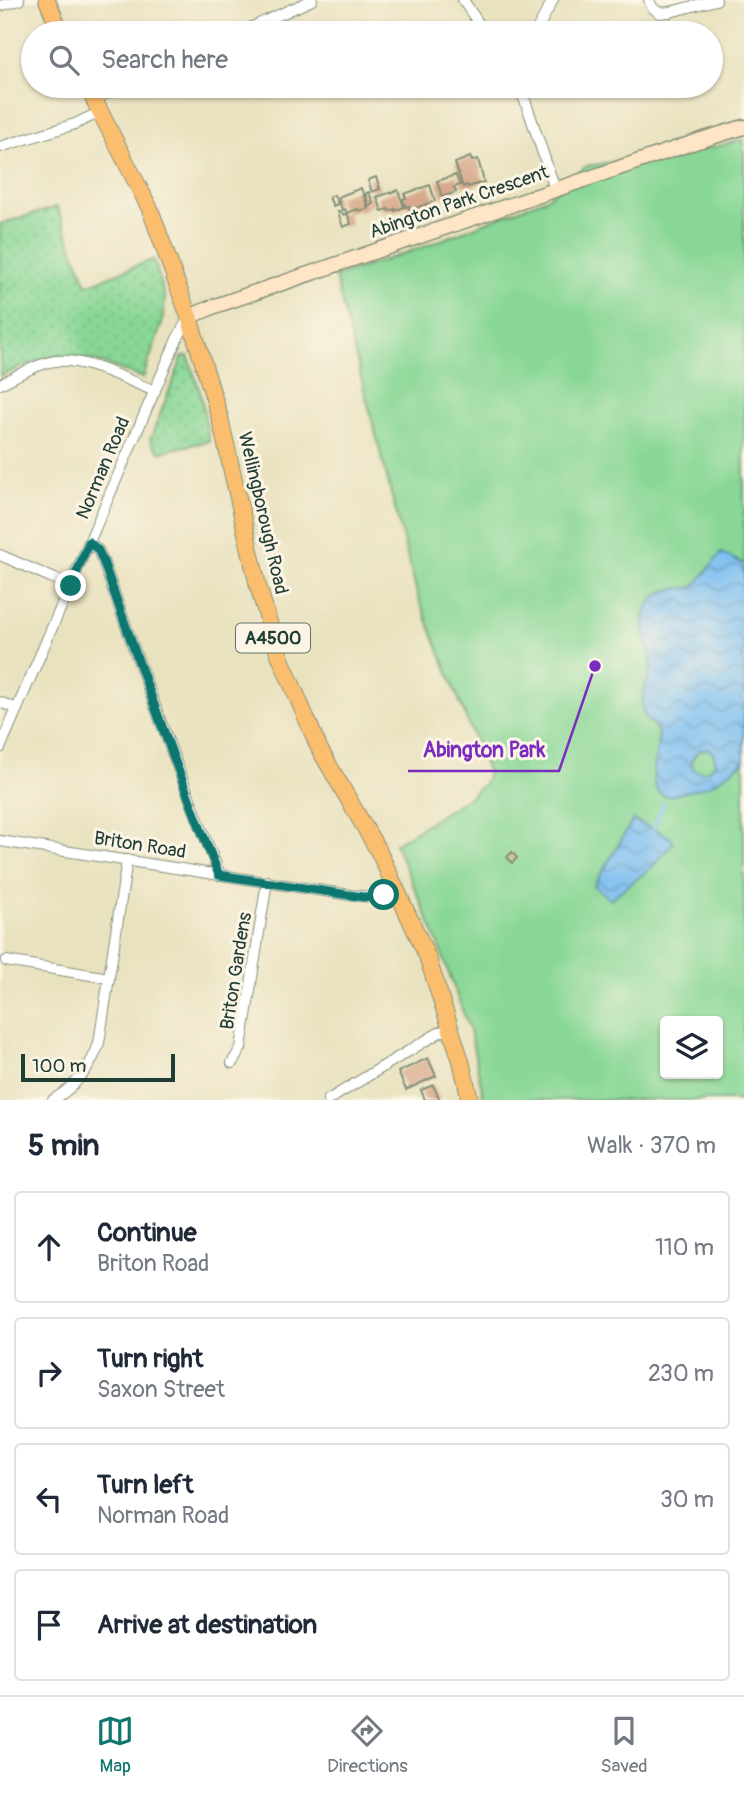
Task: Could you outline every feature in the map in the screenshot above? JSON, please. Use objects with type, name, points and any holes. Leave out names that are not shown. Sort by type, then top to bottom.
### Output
[{"type":"main road","points":[[47,0],[56,21]]},
{"type":"main road","name":"Wellingborough Road","points":[[94,99],[150,209],[188,317],[220,418],[258,586],[278,652],[320,750],[379,852],[427,956],[451,1028],[470,1100]]},
{"type":"street","points":[[0,5],[19,0]]},
{"type":"street","points":[[266,21],[312,0]]},
{"type":"street","points":[[463,0],[477,21]]},
{"type":"street","points":[[542,21],[553,0]]},
{"type":"street","points":[[649,0],[659,13],[716,0]]},
{"type":"street","points":[[524,98],[555,190]]},
{"type":"street","points":[[0,147],[75,124],[94,99]]},
{"type":"street","name":"Abington Park Crescent","points":[[188,317],[744,127]]},
{"type":"street","name":"Norman Road","points":[[0,748],[188,317]]},
{"type":"street","points":[[0,384],[40,365],[66,360],[80,362],[155,391]]},
{"type":"street","points":[[89,542],[98,550],[103,561],[149,694],[219,875]]},
{"type":"street","points":[[0,555],[71,586]]},
{"type":"street","points":[[0,702],[17,709]]},
{"type":"street","name":"Briton Road","points":[[0,841],[364,897],[398,890]]},
{"type":"street","points":[[52,1100],[80,1079],[99,1043],[127,860]]},
{"type":"street","name":"Briton Gardens","points":[[232,1062],[241,1048],[267,881]]},
{"type":"street","points":[[6,961],[109,978]]},
{"type":"street","points":[[328,1100],[440,1032],[451,1028]]},
{"type":"green space","points":[[744,139],[744,1100],[484,1100],[470,1031],[433,930],[395,844],[469,797],[484,784],[488,773],[418,597],[335,277],[426,246],[545,199],[587,166],[715,147]]},
{"type":"green space","points":[[57,207],[87,285],[154,259],[165,299],[162,323],[143,378],[100,363],[67,356],[43,359],[0,376],[0,224]]},
{"type":"green space","points":[[183,356],[188,356],[201,395],[209,441],[159,452],[150,440]]},
{"type":"water","points":[[721,553],[744,564],[744,762],[710,784],[667,796],[655,787],[658,732],[646,718],[642,705],[651,664],[644,621],[649,604],[657,595],[670,590],[694,587]],"holes":[[[707,748],[713,753],[716,762],[711,768],[703,772],[693,769],[691,761],[698,751]]]},
{"type":"water","points":[[633,820],[670,837],[673,843],[651,868],[610,899],[594,886]]},
{"type":"building","points":[[470,157],[472,161],[478,159],[484,182],[463,187],[455,163]]},
{"type":"building","points":[[456,175],[460,185],[454,187],[456,192],[442,197],[437,181]]},
{"type":"building","points":[[376,177],[380,189],[372,192],[368,180]]},
{"type":"building","points":[[430,185],[435,201],[410,210],[409,206],[406,207],[404,194]]},
{"type":"building","points":[[361,188],[368,208],[347,213],[345,209],[342,210],[338,197]]},
{"type":"building","points":[[398,190],[404,207],[395,211],[382,211],[377,197]]},
{"type":"building","points":[[369,192],[373,204],[369,206],[365,194]]},
{"type":"building","points":[[334,195],[338,204],[333,206],[329,197]]},
{"type":"building","points":[[341,211],[343,215],[347,213],[351,224],[343,227],[338,212]]},
{"type":"building","points":[[512,852],[517,858],[512,863],[507,857]]},
{"type":"building","points":[[428,1058],[436,1076],[406,1090],[398,1072]]},
{"type":"building","points":[[433,1085],[440,1100],[425,1100],[421,1090]]},
{"type":"waterway","points":[[653,829],[664,803]]},
{"type":"place","name":"Abington Park","points":[[595,666]]},
{"type":"route","points":[[71,586],[89,542],[98,550],[103,561],[149,694],[219,875],[364,897],[384,895]]}]
